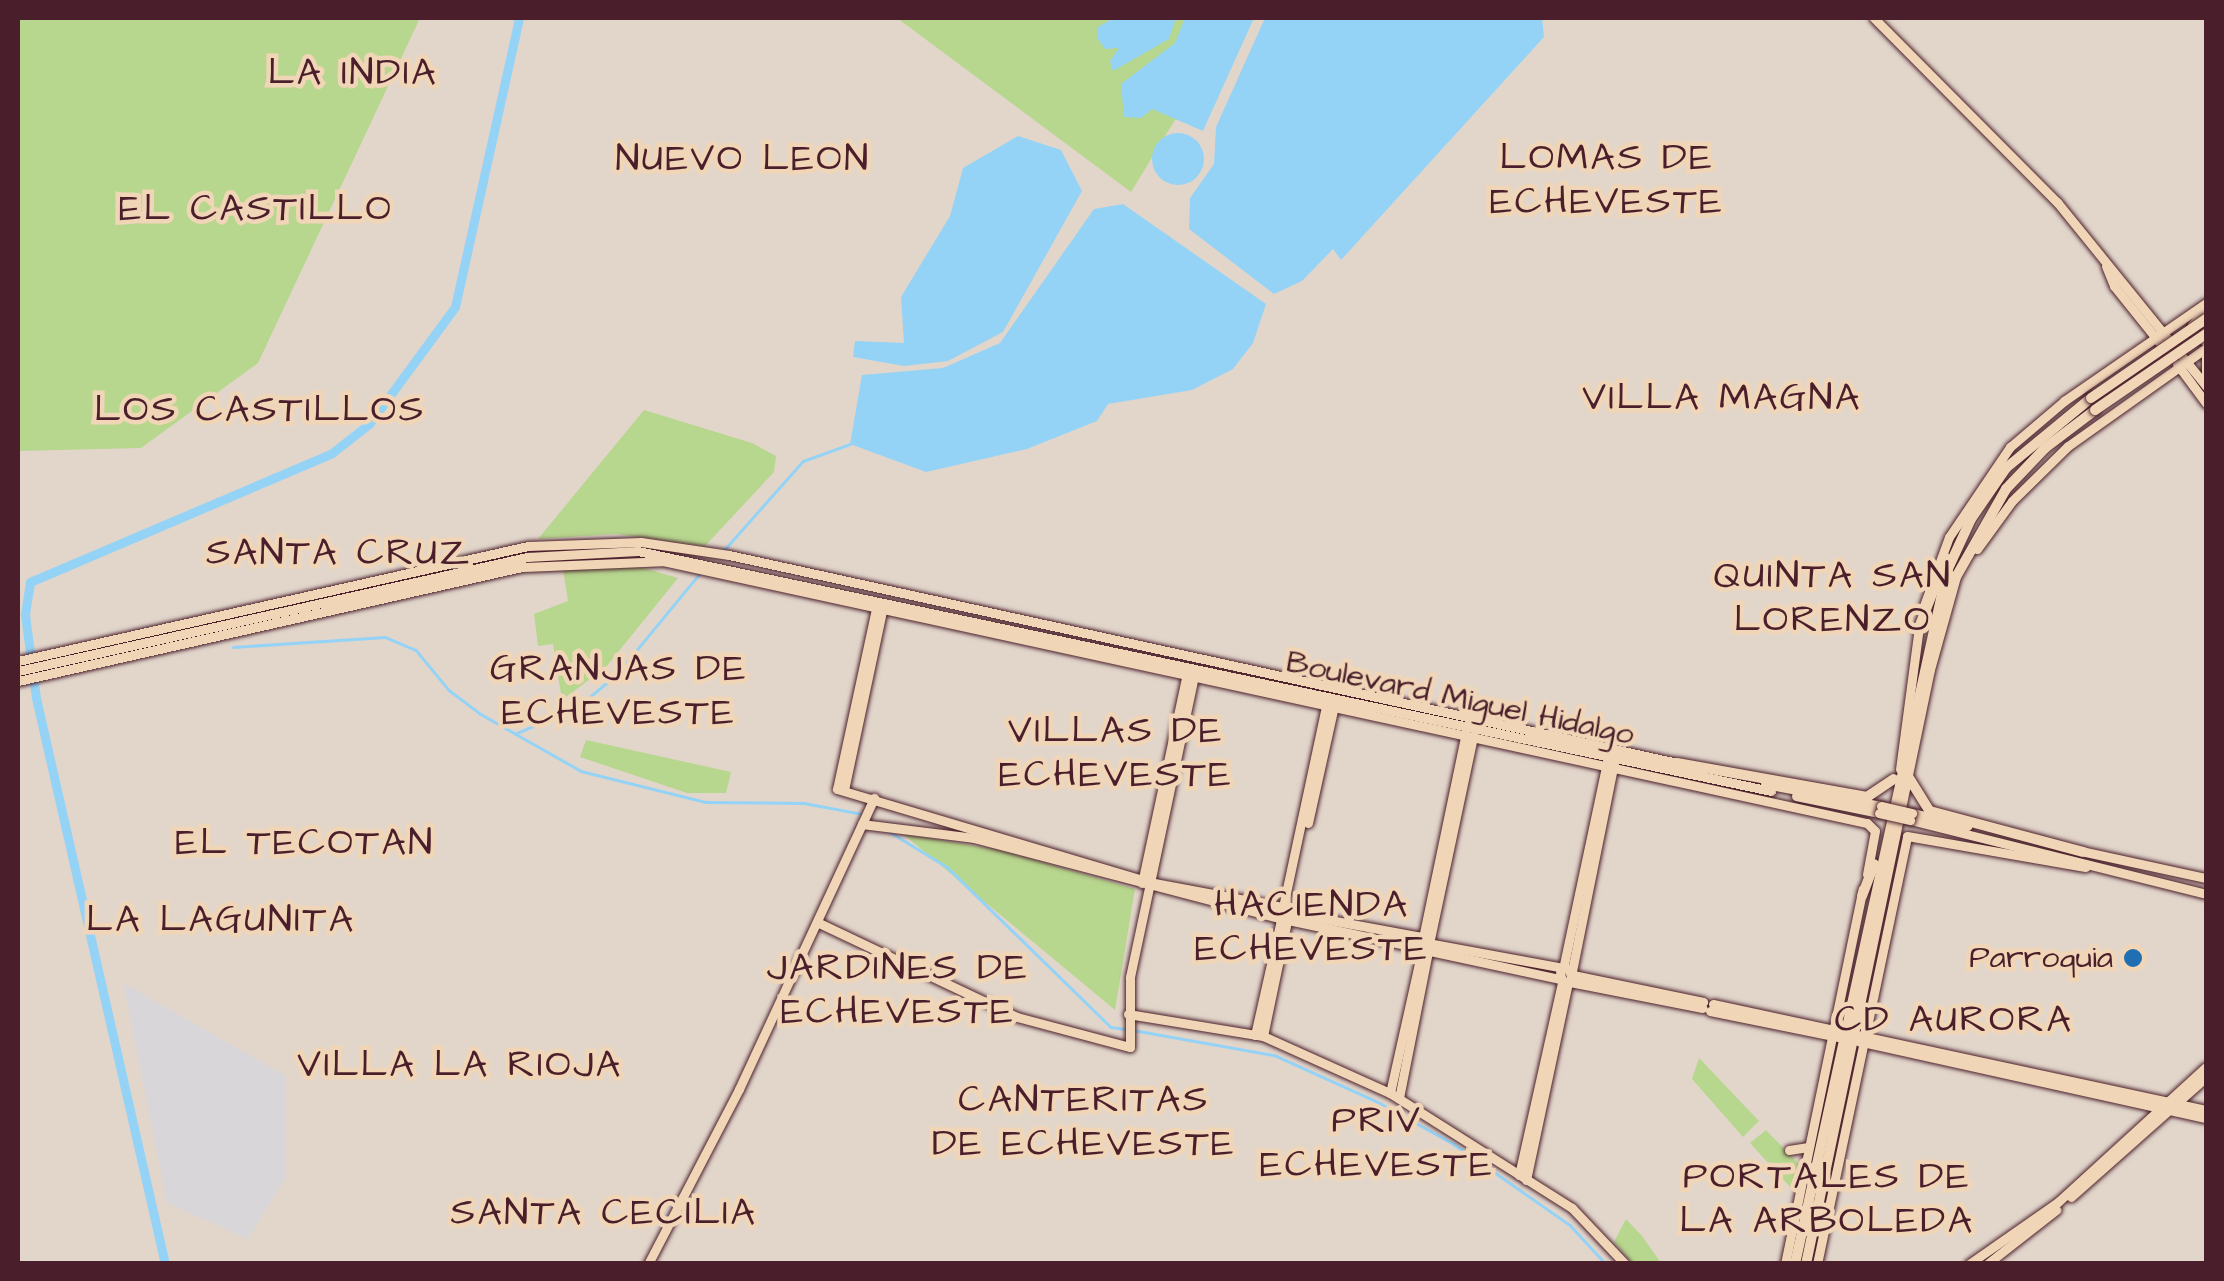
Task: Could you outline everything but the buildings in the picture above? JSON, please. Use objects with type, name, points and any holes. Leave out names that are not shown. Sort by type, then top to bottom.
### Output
[{"type":"main road","points":[[1918,630],[1940,570],[2014,460],[2206,319]]},
{"type":"main road","points":[[1806,1264],[1864,935],[1886,836],[1950,594],[1972,540],[2006,489],[2093,404],[2206,344]]},
{"type":"main road","points":[[1795,1264],[1809,1169],[1876,938],[1936,610],[1962,536]]},
{"type":"main road","points":[[1678,763],[1867,797],[1883,792],[1904,773]]},
{"type":"main road","points":[[1904,773],[1930,811],[2083,852]]},
{"type":"main road","points":[[1862,896],[1886,836]]},
{"type":"main road","points":[[1890,917],[1894,847]]},
{"type":"street","points":[[1874,18],[2057,202],[2156,338],[2206,386]]},
{"type":"street","points":[[2108,270],[2166,330],[2192,384],[2206,402]]},
{"type":"street","points":[[1904,773],[1918,630],[1935,565],[1974,494],[2010,447],[2064,401],[2177,322],[2206,307]]},
{"type":"street","points":[[2206,307],[2192,324],[2196,337],[2206,344]]},
{"type":"street","points":[[2152,314],[2177,322]]},
{"type":"street","points":[[2139,350],[2142,320]]},
{"type":"street","points":[[2083,434],[2206,344]]},
{"type":"street","points":[[2206,344],[2206,386]]},
{"type":"street","points":[[1950,594],[2003,511],[2083,434],[2148,381],[2148,362],[2136,358],[2064,401]]},
{"type":"street","points":[[2158,380],[2192,384]]},
{"type":"street","name":"Boulevard Miguel Hidalgo","points":[[28,667],[443,566],[586,540],[730,556],[1062,648],[1192,667]]},
{"type":"street","name":"Boulevard Miguel Hidalgo","points":[[416,586],[587,550],[700,563],[1612,757],[1880,810]]},
{"type":"street","points":[[416,586],[417,574],[443,566]]},
{"type":"street","points":[[18,681],[28,667],[324,602],[416,586]]},
{"type":"street","points":[[28,667],[275,623],[416,586]]},
{"type":"street","points":[[881,600],[840,790],[1145,887]]},
{"type":"street","name":"Boulevard Miguel Hidalgo","points":[[881,600],[1331,700],[1471,727]]},
{"type":"street","points":[[275,623],[324,602]]},
{"type":"street","points":[[1018,630],[1062,648]]},
{"type":"street","points":[[817,922],[1017,1018],[1130,1044],[1129,1020],[1145,887],[1192,667]]},
{"type":"street","points":[[1259,1036],[1331,700]]},
{"type":"street","points":[[1394,1096],[1471,727],[1612,757],[1690,784],[1871,824],[1852,942],[1838,1156],[1817,1264]]},
{"type":"street","points":[[1522,1178],[1612,757]]},
{"type":"street","name":"Boulevard Miguel Hidalgo","points":[[1612,757],[1678,763],[1911,817],[2206,878]]},
{"type":"street","points":[[1690,784],[1742,784]]},
{"type":"street","points":[[648,1264],[874,798]]},
{"type":"street","name":"Boulevard Miguel Hidalgo","points":[[1911,817],[2085,867],[2206,894]]},
{"type":"street","points":[[865,818],[876,826],[974,838],[1145,887],[2167,1105],[2206,1110]]},
{"type":"street","points":[[856,837],[876,826]]},
{"type":"street","points":[[1786,1264],[1798,1190],[1809,1169],[1808,1148],[1883,950],[1910,833],[2085,867]]},
{"type":"street","points":[[1852,942],[1864,935],[1876,938],[1883,950]]},
{"type":"street","points":[[1129,1020],[1259,1036],[1394,1096],[1559,1200],[1597,1228],[1625,1264]]},
{"type":"street","points":[[1969,1264],[2058,1202],[2206,1067]]},
{"type":"street","points":[[1986,1264],[2167,1105],[2206,1076]]},
{"type":"street","points":[[2167,1105],[2206,1118]]},
{"type":"street","points":[[1789,1150],[1808,1148]]},
{"type":"street","points":[[1830,1198],[1825,1173],[1838,1156]]},
{"type":"street","points":[[1809,1169],[1825,1173]]},
{"type":"street","points":[[1778,1264],[1787,1250]]},
{"type":"shaded area","points":[[123,983],[286,1076],[286,1177],[248,1239],[167,1203]]},
{"type":"green space","points":[[18,18],[420,18],[258,363],[141,448],[18,451]]},
{"type":"green space","points":[[897,18],[1237,18],[1131,192]]},
{"type":"green space","points":[[644,410],[752,443],[776,456],[774,472],[705,546],[616,534],[538,539]]},
{"type":"green space","points":[[637,566],[678,578],[606,667],[562,700],[553,644],[538,646],[534,614],[568,601],[563,569]]},
{"type":"green space","points":[[586,740],[731,772],[726,793],[687,793],[580,757]]},
{"type":"green space","points":[[903,834],[1000,850],[1135,889],[1115,1010]]},
{"type":"green space","points":[[1699,1058],[1759,1121],[1743,1137],[1692,1079]]},
{"type":"green space","points":[[1766,1130],[1799,1164],[1791,1188],[1750,1143]]},
{"type":"green space","points":[[1626,1219],[1661,1263],[1632,1263],[1614,1242]]},
{"type":"water","points":[[1114,18],[1176,18],[1169,39],[1113,71],[1110,61],[1119,48],[1105,49],[1097,38],[1098,27]]},
{"type":"water","points":[[1185,18],[1254,18],[1203,131],[1152,109],[1141,118],[1124,117],[1121,84],[1175,43]]},
{"type":"water","points":[[1265,18],[1542,18],[1544,37],[1341,260],[1333,249],[1302,281],[1274,294],[1189,229],[1190,198],[1214,164],[1216,127]]},
{"type":"water","points":[[1178,133],[1197,140],[1204,159],[1197,178],[1178,185],[1159,178],[1152,159],[1159,140]]},
{"type":"water","points":[[1018,136],[1061,150],[1082,191],[1003,332],[948,361],[904,366],[853,357],[855,341],[904,343],[901,297],[950,216],[963,168]]},
{"type":"water","points":[[1123,204],[1266,304],[1253,343],[1233,369],[1192,390],[1108,404],[1097,421],[1027,449],[926,472],[850,444],[862,375],[943,368],[1000,343],[1094,209]]},
{"type":"waterway","points":[[165,1264],[36,698],[25,614],[30,582],[332,453],[369,424],[455,307],[519,18]]},
{"type":"waterway","points":[[724,550],[803,461],[850,444]]},
{"type":"waterway","points":[[515,734],[579,706],[616,675],[700,573]]},
{"type":"waterway","points":[[233,647],[385,637],[416,650],[449,690],[479,713],[581,771],[705,802],[804,803],[863,814]]},
{"type":"waterway","points":[[890,832],[947,867],[1111,1027],[1125,1029]]},
{"type":"waterway","points":[[1133,1030],[1274,1055],[1378,1102],[1454,1144],[1570,1225],[1606,1264]]},
{"type":"place","name":"Parroquia","points":[[2133,958]]},
{"type":"district","name":"LA INDIA","points":[[353,74]]},
{"type":"district","name":"NUEVO LEON","points":[[743,160]]},
{"type":"district","name":"LOMAS DE ECHEVESTE","points":[[1607,180]]},
{"type":"district","name":"EL CASTILLO","points":[[256,210]]},
{"type":"district","name":"VILLA MAGNA","points":[[1722,399]]},
{"type":"district","name":"LOS CASTILLOS","points":[[260,411]]},
{"type":"district","name":"SANTA CRUZ","points":[[339,554]]},
{"type":"district","name":"QUINTA SAN LORENZO","points":[[1833,599]]},
{"type":"district","name":"GRANJAS DE ECHEVESTE","points":[[619,692]]},
{"type":"district","name":"VILLAS DE ECHEVESTE","points":[[1116,754]]},
{"type":"district","name":"EL TECOTAN","points":[[305,844]]},
{"type":"district","name":"LA LAGUNITA","points":[[221,921]]},
{"type":"district","name":"HACIENDA ECHEVESTE","points":[[1312,928]]},
{"type":"district","name":"JARDINES DE ECHEVESTE","points":[[898,991]]},
{"type":"district","name":"CD AURORA","points":[[1954,1021]]},
{"type":"district","name":"VILLA LA RIOJA","points":[[460,1066]]},
{"type":"district","name":"CANTERITAS DE ECHEVESTE","points":[[1084,1123]]},
{"type":"district","name":"PRIV ECHEVESTE","points":[[1377,1144]]},
{"type":"district","name":"PORTALES DE LA ARBOLEDA","points":[[1827,1200]]},
{"type":"district","name":"SANTA CECILIA","points":[[604,1214]]}]
